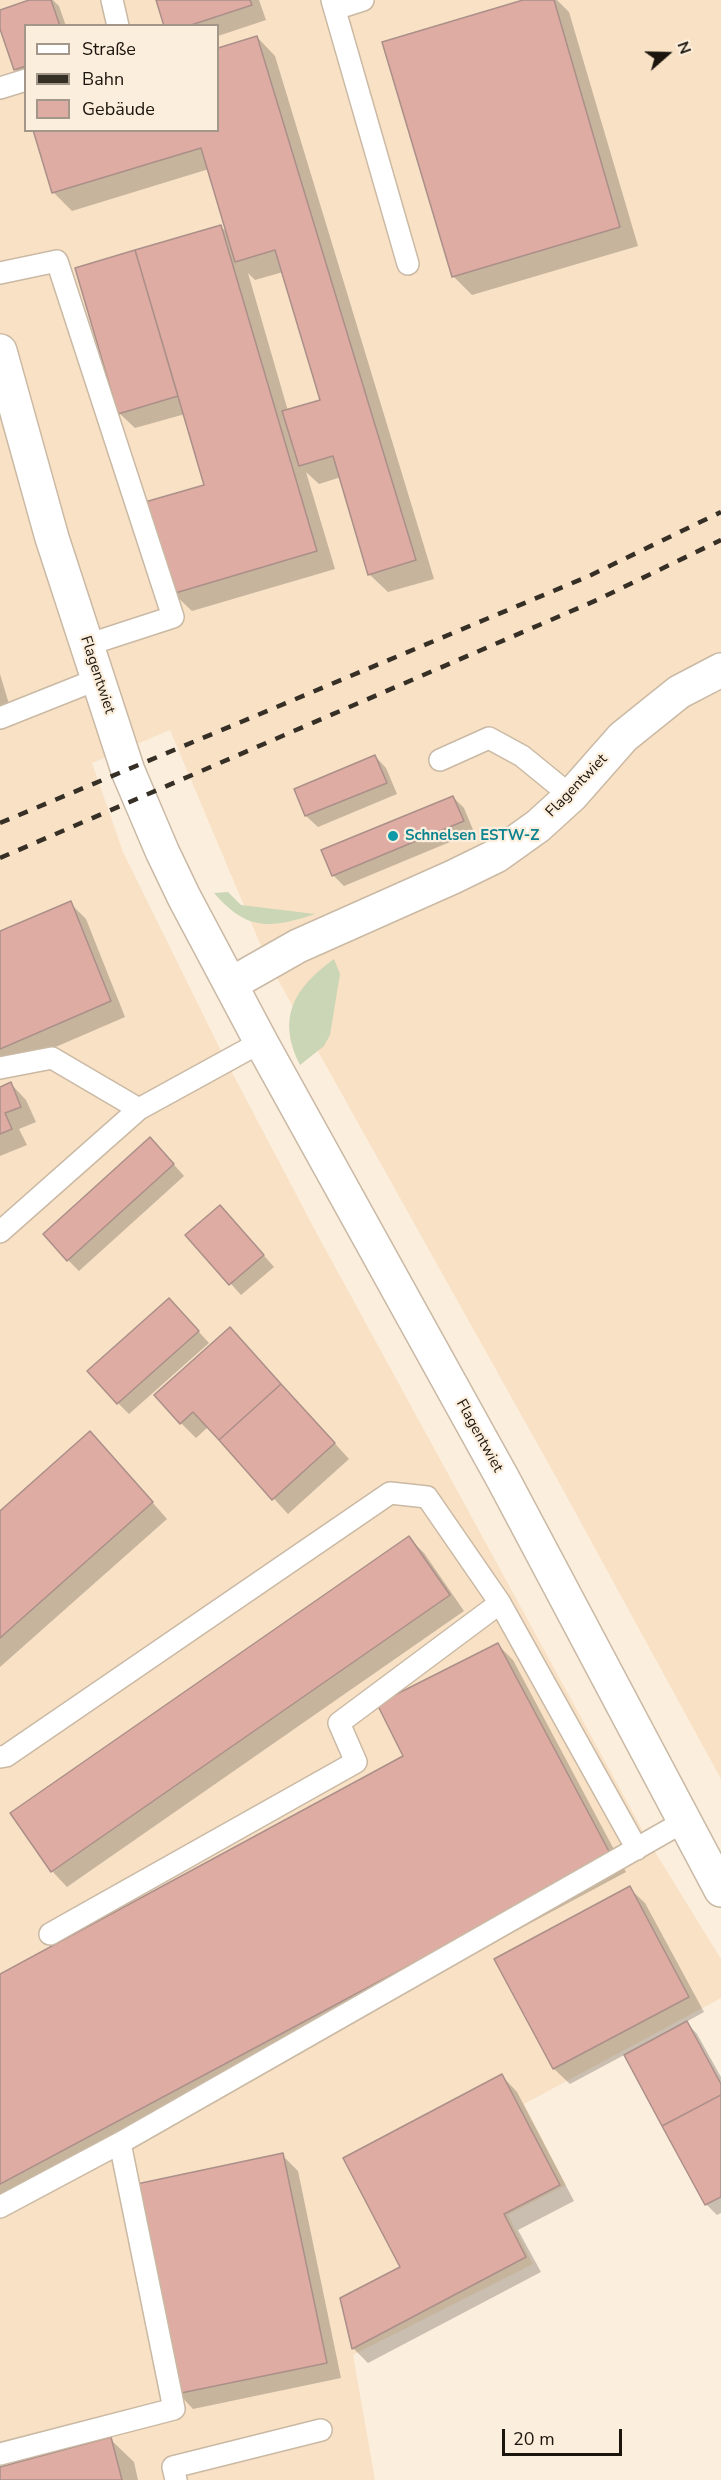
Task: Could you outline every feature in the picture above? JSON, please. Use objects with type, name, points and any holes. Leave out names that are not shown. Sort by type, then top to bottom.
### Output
[{"type":"street","name":"Flagentwiet","points":[[0,351],[52,538],[128,771],[153,831],[184,897],[261,1042],[503,1479],[721,1890]]},
{"type":"street","name":"Flagentwiet","points":[[231,984],[298,946],[496,856],[538,826],[571,796],[623,737],[679,692],[721,670]]},
{"type":"lane","points":[[112,0],[118,24]]},
{"type":"lane","points":[[363,0],[334,5],[408,264]]},
{"type":"lane","points":[[0,88],[24,81]]},
{"type":"lane","points":[[0,273],[57,261],[173,617],[87,645]]},
{"type":"lane","points":[[0,718],[98,679]]},
{"type":"lane","points":[[440,760],[489,738],[522,756],[571,796]]},
{"type":"lane","points":[[0,1233],[139,1109],[261,1042]]},
{"type":"lane","points":[[0,1068],[52,1058],[139,1109]]},
{"type":"lane","points":[[0,1757],[6,1756],[390,1493],[427,1497],[500,1603],[637,1850]]},
{"type":"lane","points":[[50,1934],[356,1762],[339,1723],[500,1603]]},
{"type":"lane","points":[[0,2207],[120,2143],[683,1822]]},
{"type":"lane","points":[[0,2454],[174,2409],[120,2143]]},
{"type":"lane","points":[[176,2480],[173,2467],[321,2430]]},
{"type":"shaded area","points":[[0,0],[721,0],[721,1779],[561,1486],[267,960],[170,730],[92,763],[123,852],[226,1061],[316,1232],[649,1842],[721,1959],[721,1998],[524,2104],[566,2185],[508,2215],[533,2264],[353,2355],[375,2480],[0,2480]]},
{"type":"green space","points":[[228,892],[241,905],[315,914],[285,922],[260,923],[237,914],[214,893]]},
{"type":"green space","points":[[334,959],[340,974],[330,1035],[324,1046],[300,1065],[290,1033],[293,1005],[308,981]]},
{"type":"building","points":[[29,0],[51,0],[59,24],[24,24],[24,67],[14,70],[0,29],[0,10]]},
{"type":"building","points":[[156,0],[250,0],[252,5],[194,24],[163,24]]},
{"type":"building","points":[[523,0],[554,0],[620,227],[452,277],[382,42]]},
{"type":"building","points":[[257,36],[416,560],[368,575],[333,456],[299,466],[282,411],[320,400],[275,250],[235,262],[201,148],[52,193],[34,132],[219,132],[219,48]]},
{"type":"building","points":[[221,225],[317,551],[172,594],[145,502],[204,485],[135,250]]},
{"type":"building","points":[[135,250],[178,396],[118,414],[75,268]]},
{"type":"building","points":[[375,755],[387,783],[305,816],[294,789]]},
{"type":"building","name":"Schnelsen ESTW-Z","points":[[453,796],[464,821],[332,876],[321,850]]},
{"type":"building","points":[[71,901],[111,1001],[0,1049],[0,931]]},
{"type":"building","points":[[11,1082],[21,1107],[5,1113],[12,1129],[0,1134],[0,1087]]},
{"type":"building","points":[[150,1137],[174,1164],[67,1261],[43,1234]]},
{"type":"building","points":[[220,1205],[264,1255],[229,1285],[185,1235]]},
{"type":"building","points":[[169,1298],[199,1331],[117,1404],[87,1371]]},
{"type":"building","points":[[230,1327],[281,1384],[219,1440],[193,1412],[180,1424],[154,1395]]},
{"type":"building","points":[[281,1384],[335,1443],[272,1500],[219,1440]]},
{"type":"building","points":[[90,1431],[153,1502],[0,1638],[0,1511]]},
{"type":"building","points":[[409,1536],[450,1595],[51,1872],[10,1813]]},
{"type":"building","points":[[498,1643],[612,1857],[0,2184],[0,1974],[403,1756],[377,1704]]},
{"type":"building","points":[[630,1886],[689,1997],[553,2069],[494,1959]]},
{"type":"building","points":[[687,2021],[721,2084],[721,2095],[662,2126],[624,2055]]},
{"type":"building","points":[[502,2074],[560,2185],[504,2214],[526,2257],[352,2349],[340,2298],[400,2267],[343,2158]]},
{"type":"building","points":[[721,2095],[721,2197],[705,2205],[662,2126]]},
{"type":"building","points":[[283,2153],[327,2363],[176,2394],[132,2185]]},
{"type":"building","points":[[111,2437],[122,2480],[0,2480],[0,2467]]},
{"type":"railway","points":[[0,823],[589,576],[721,512]]},
{"type":"railway","points":[[0,858],[597,600],[721,540]]},
{"type":"place","name":"Schnelsen ESTW-Z","points":[[393,836]]}]
